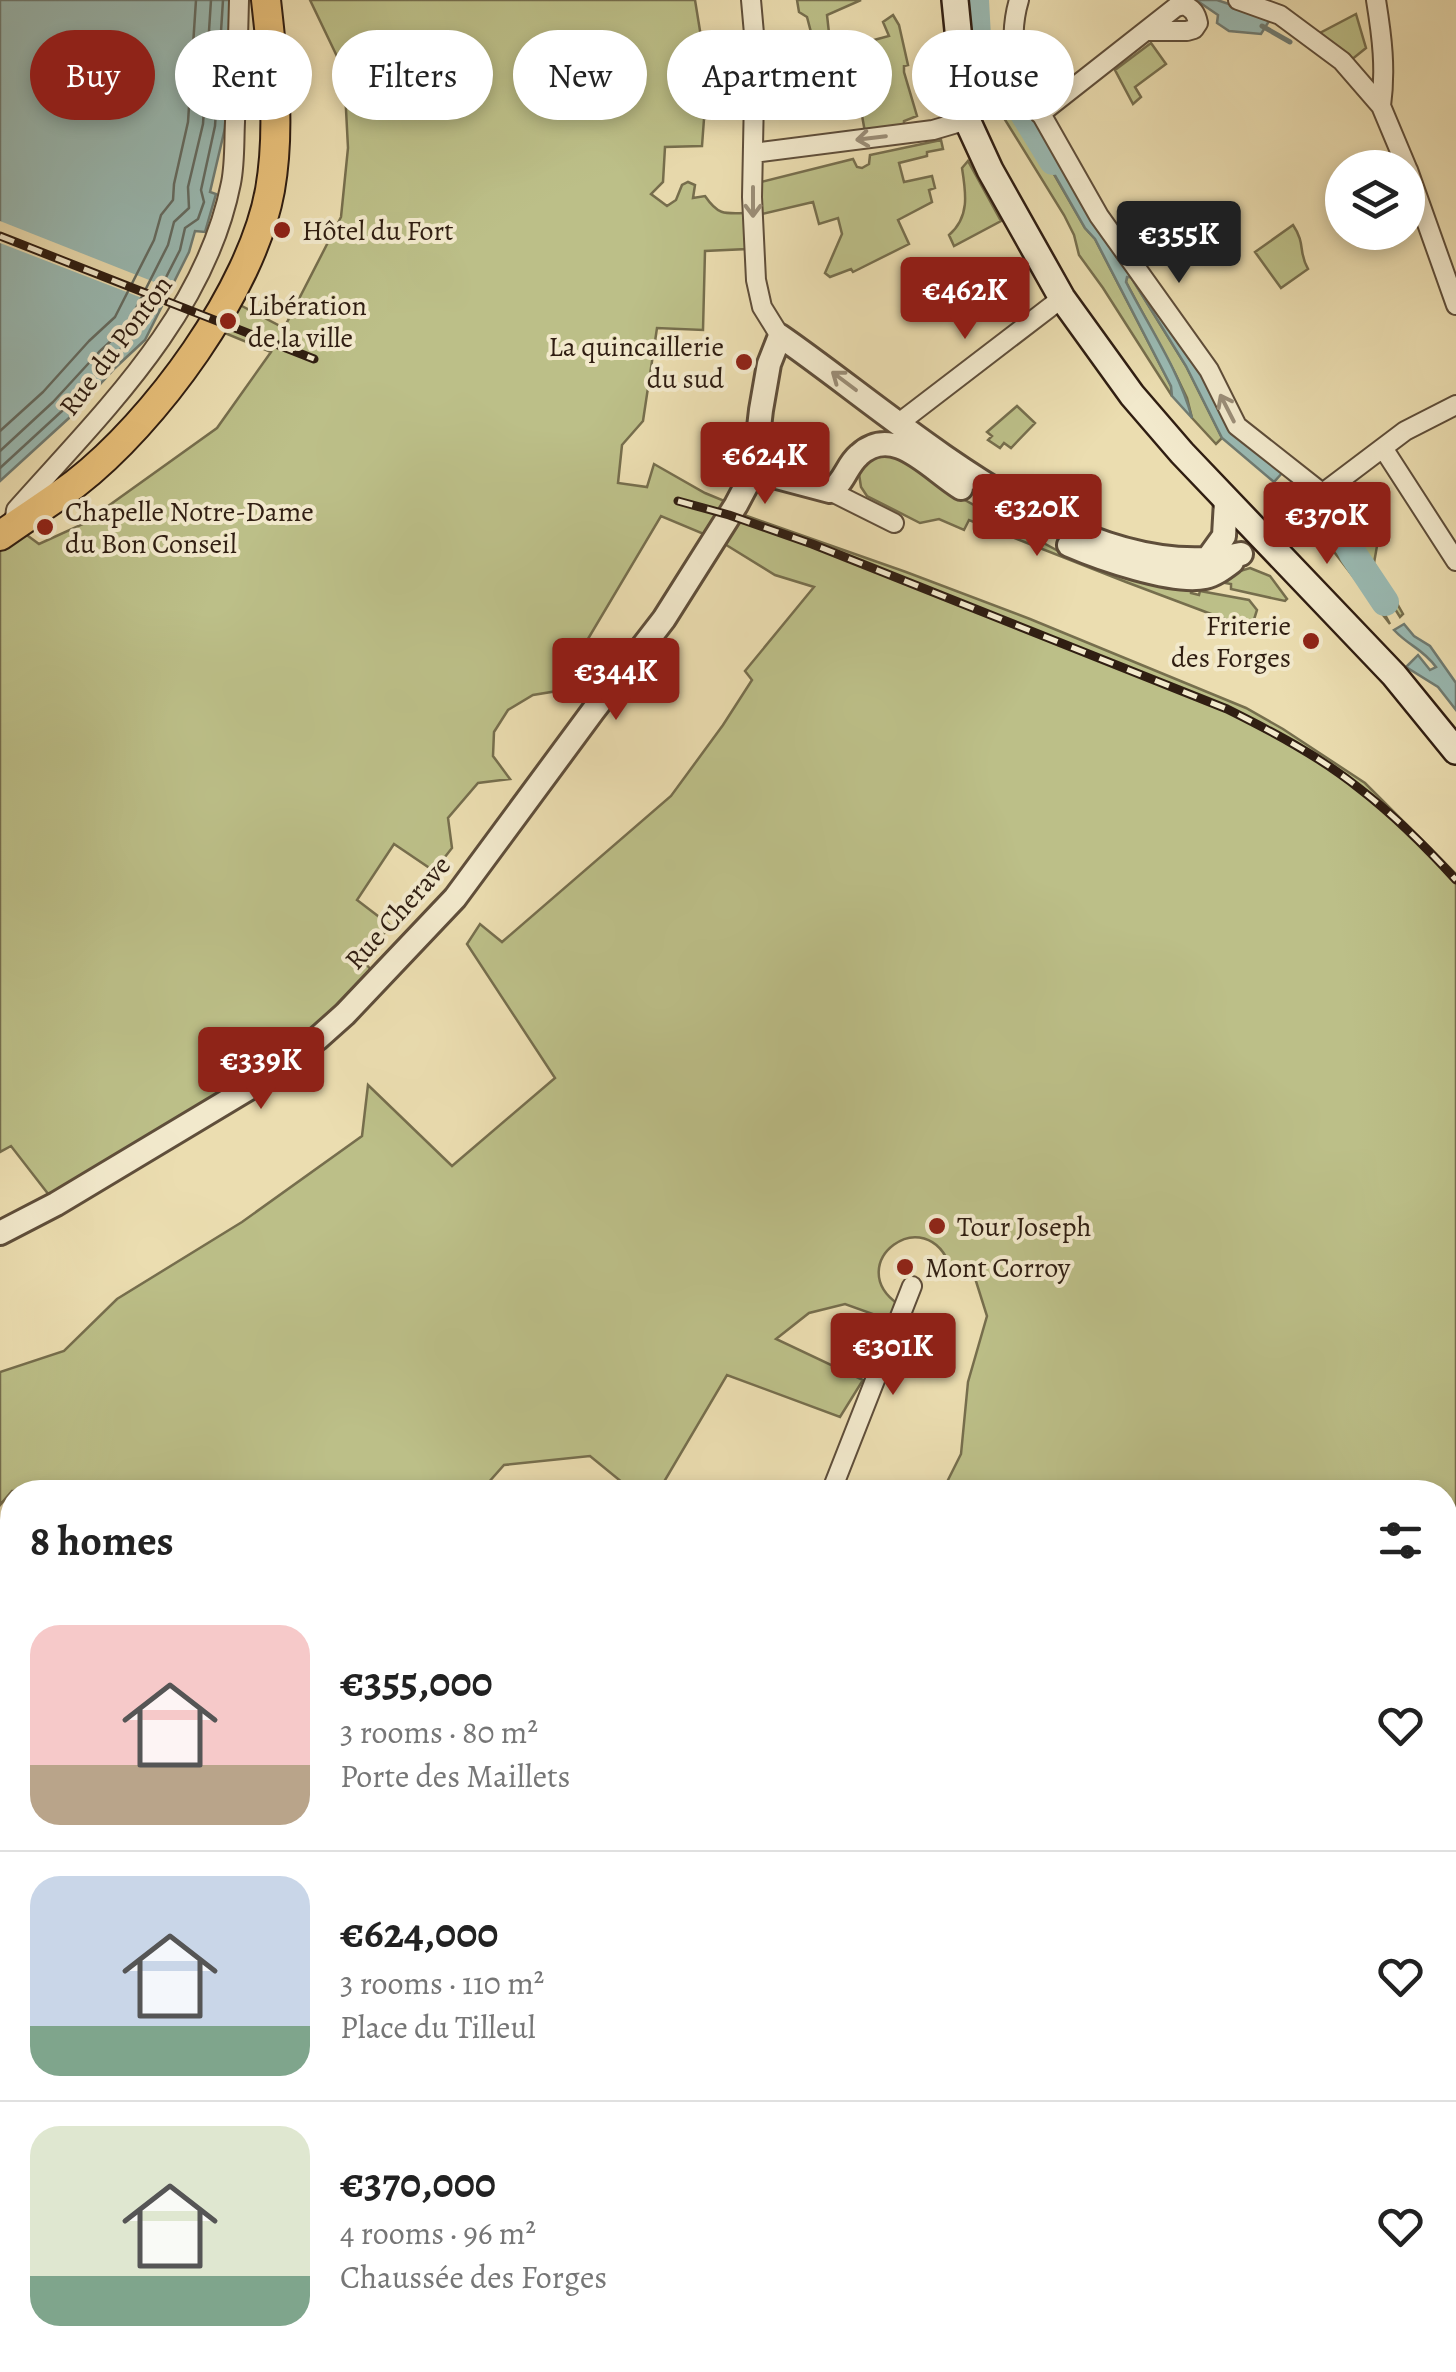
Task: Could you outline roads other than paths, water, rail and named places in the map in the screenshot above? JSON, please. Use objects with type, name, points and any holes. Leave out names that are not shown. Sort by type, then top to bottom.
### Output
[{"type":"main road","points":[[7,531],[76,484],[124,439],[167,392],[234,287],[252,249],[270,192],[276,108],[266,0]]},
{"type":"main road","points":[[955,0],[958,30]]},
{"type":"main road","points":[[967,120],[990,170],[1062,298],[1132,394],[1226,500],[1404,686],[1456,751]]},
{"type":"street","name":"Rue du Ponton","points":[[7,531],[16,510],[122,390],[157,343],[192,290],[217,238],[232,177],[239,0]]},
{"type":"street","points":[[751,0],[755,45],[756,280],[762,307],[780,336],[979,481],[1066,528],[1130,551],[1206,561],[1241,554]]},
{"type":"street","points":[[1013,30],[1018,0]]},
{"type":"street","points":[[1238,0],[1280,15],[1342,61],[1381,106],[1399,150]]},
{"type":"street","points":[[1376,0],[1384,54],[1381,106]]},
{"type":"street","points":[[1074,87],[1146,31]]},
{"type":"street","points":[[754,153],[933,130],[967,120]]},
{"type":"street","points":[[1043,120],[1099,216],[1209,370],[1236,426],[1322,493]]},
{"type":"street","points":[[1425,219],[1456,305]]},
{"type":"street","points":[[899,423],[1062,298]]},
{"type":"street","points":[[780,336],[761,410],[754,471],[830,491],[894,523]]},
{"type":"street","points":[[830,491],[842,481],[861,452],[880,443],[890,444],[906,449],[955,484],[1023,522],[1100,558],[1192,578],[1209,576],[1235,561],[1405,430],[1456,405]]},
{"type":"street","points":[[1383,448],[1456,561]]},
{"type":"street","name":"Rue Cherave","points":[[0,1233],[56,1204],[266,1078],[345,1014],[455,898],[654,633],[754,471]]},
{"type":"street","points":[[1206,561],[1224,536],[1226,500]]},
{"type":"street","points":[[836,1480],[912,1286]]},
{"type":"water","points":[[0,0],[233,0],[231,30],[175,30],[175,120],[226,120],[210,192],[216,194],[205,232],[195,231],[189,252],[145,340],[0,481]]},
{"type":"water","points":[[968,0],[983,0],[985,30],[969,30]]},
{"type":"water","points":[[1196,0],[1217,0],[1271,18],[1261,34],[1229,31],[1217,23],[1218,15]]},
{"type":"water","points":[[1038,127],[1181,340],[1283,472],[1274,482],[1222,438],[1186,366],[1131,277],[1127,277],[1126,282],[1163,349],[1192,418],[1172,396],[1171,386],[1095,239],[1032,135]]},
{"type":"water","points":[[1404,624],[1430,646],[1456,683],[1456,710],[1438,687],[1406,667],[1418,655],[1430,670],[1436,667],[1394,630]]},
{"type":"waterway","points":[[975,0],[977,37],[1053,161]]},
{"type":"waterway","points":[[1262,26],[1290,42]]},
{"type":"waterway","points":[[1329,507],[1353,554],[1385,602]]},
{"type":"railway","points":[[0,236],[314,359]]},
{"type":"railway","points":[[678,501],[812,544],[1227,709],[1295,745],[1344,777],[1398,821],[1456,880]]},
{"type":"place","name":"Hôtel du Fort","points":[[282,230]]},
{"type":"place","name":"Libération de la ville","points":[[228,321]]},
{"type":"place","name":"La quincaillerie du sud","points":[[744,362]]},
{"type":"place","name":"Chapelle Notre-Dame du Bon Conseil","points":[[45,527]]},
{"type":"place","name":"Friterie des Forges","points":[[1311,641]]},
{"type":"place","name":"Tour Joseph","points":[[937,1226]]},
{"type":"place","name":"Mont Corroy","points":[[905,1267]]}]
